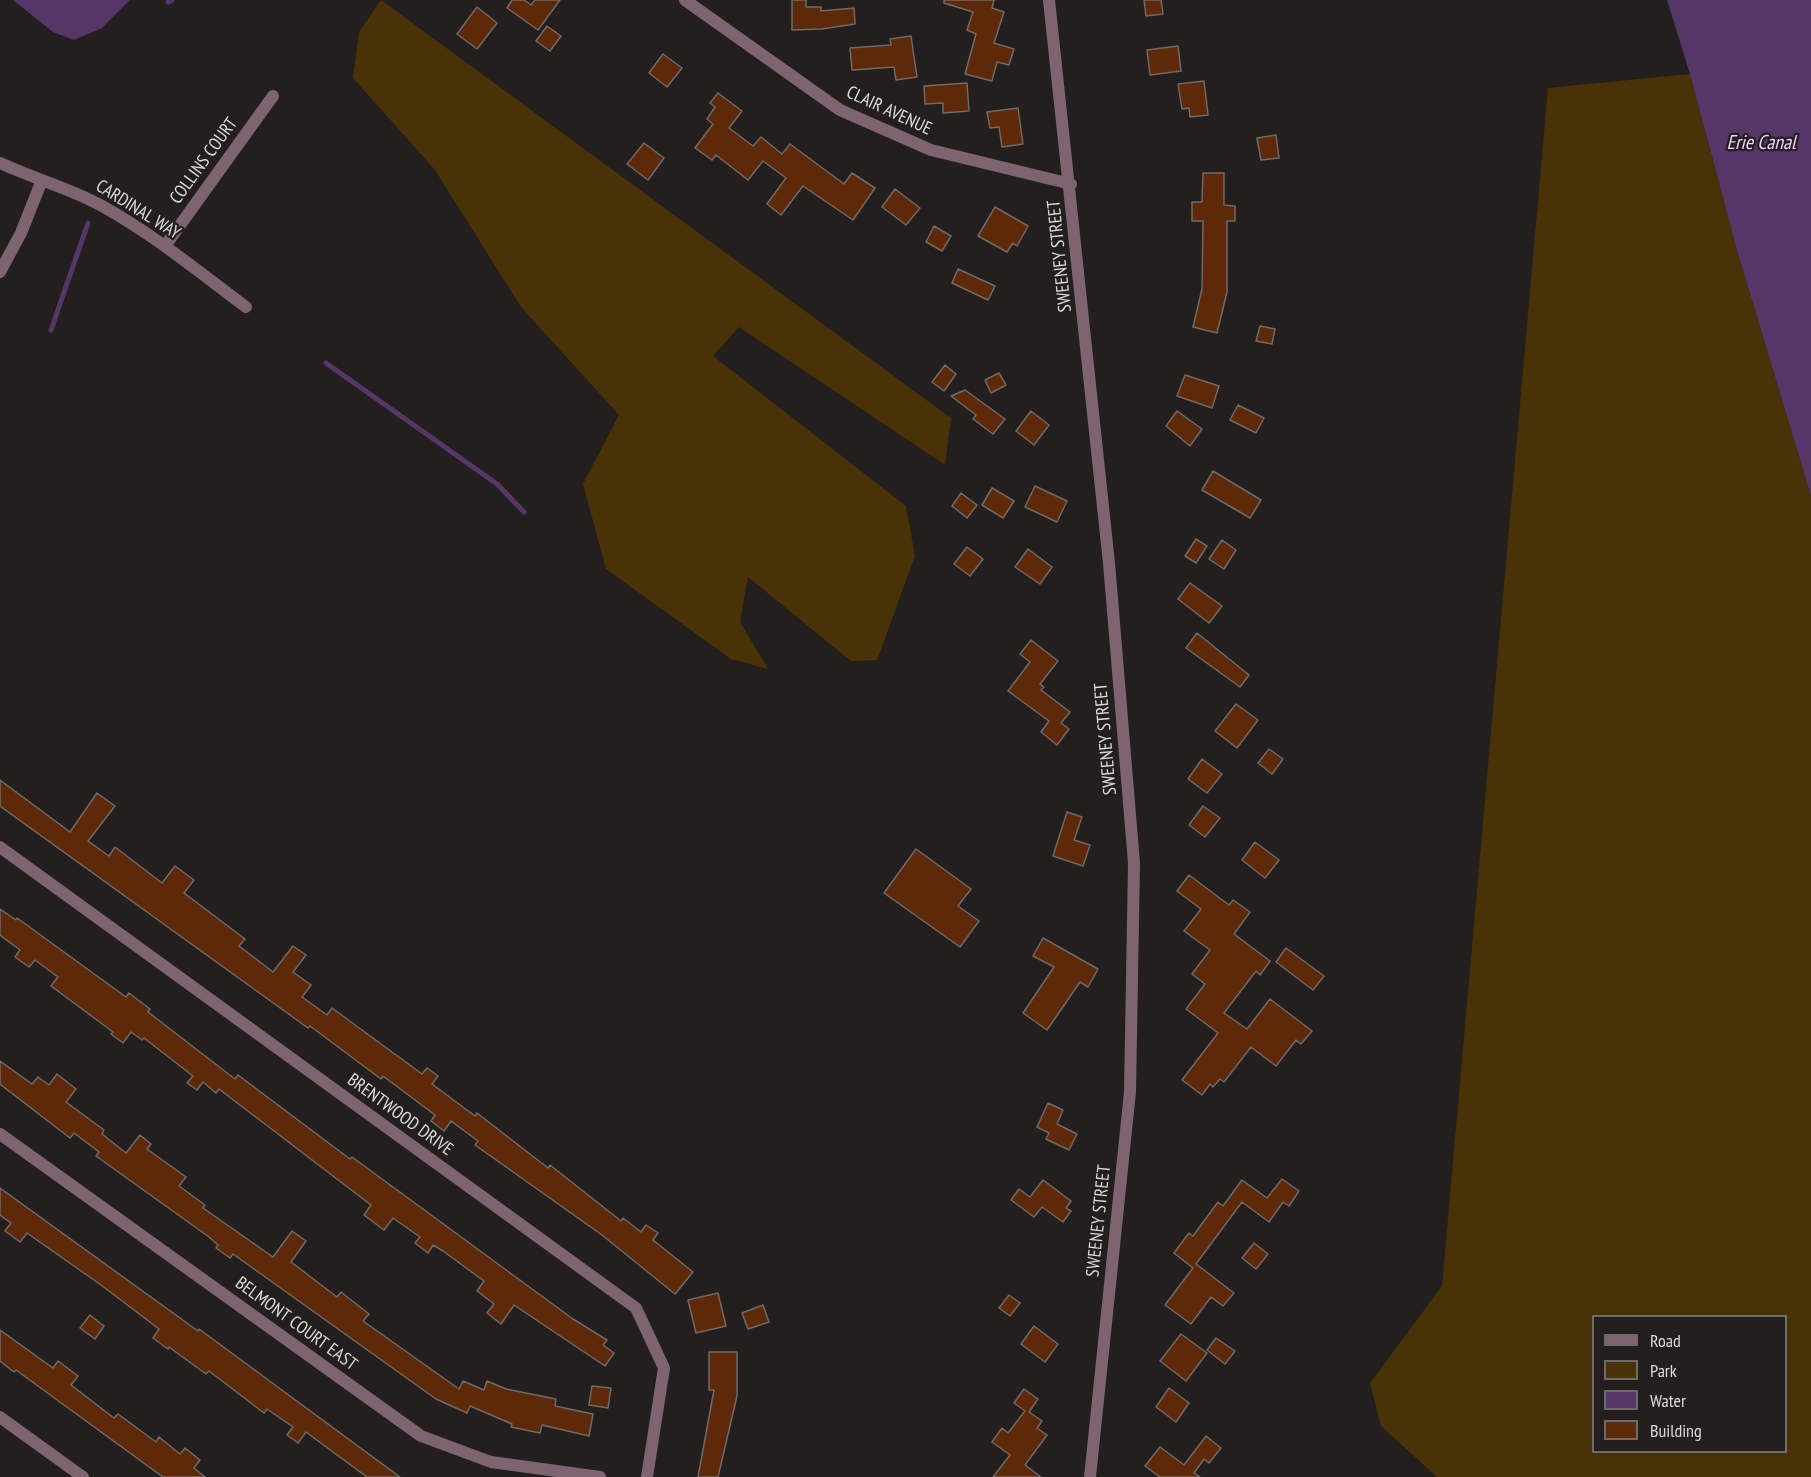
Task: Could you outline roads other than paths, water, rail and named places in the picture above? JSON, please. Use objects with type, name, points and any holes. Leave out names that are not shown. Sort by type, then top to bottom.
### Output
[{"type":"street","name":"CLAIR AVENUE","points":[[685,0],[840,110],[931,150],[1071,184]]},
{"type":"street","name":"SWEENEY STREET","points":[[1049,0],[1071,184],[1109,563],[1134,863],[1130,1092],[1090,1477]]},
{"type":"street","name":"COLLINS COURT","points":[[165,246],[273,96]]},
{"type":"street","name":"CARDINAL WAY","points":[[0,163],[103,206],[165,246],[246,307]]},
{"type":"street","points":[[0,272],[21,233],[42,180]]},
{"type":"street","name":"BRENTWOOD DRIVE","points":[[0,847],[636,1308],[664,1368],[647,1477]]},
{"type":"street","name":"BELMONT COURT EAST","points":[[0,1134],[421,1436],[491,1462],[600,1477]]},
{"type":"street","points":[[0,1417],[83,1477]]},
{"type":"water","points":[[13,0],[130,0],[102,28],[74,40],[53,32]]},
{"type":"water","name":"Erie Canal","points":[[1667,0],[1811,0],[1811,496],[1738,254],[1690,74]]},
{"type":"waterway","points":[[169,0],[168,2],[172,0]]},
{"type":"waterway","points":[[51,330],[88,223]]},
{"type":"waterway","points":[[326,363],[497,484],[524,512]]}]
